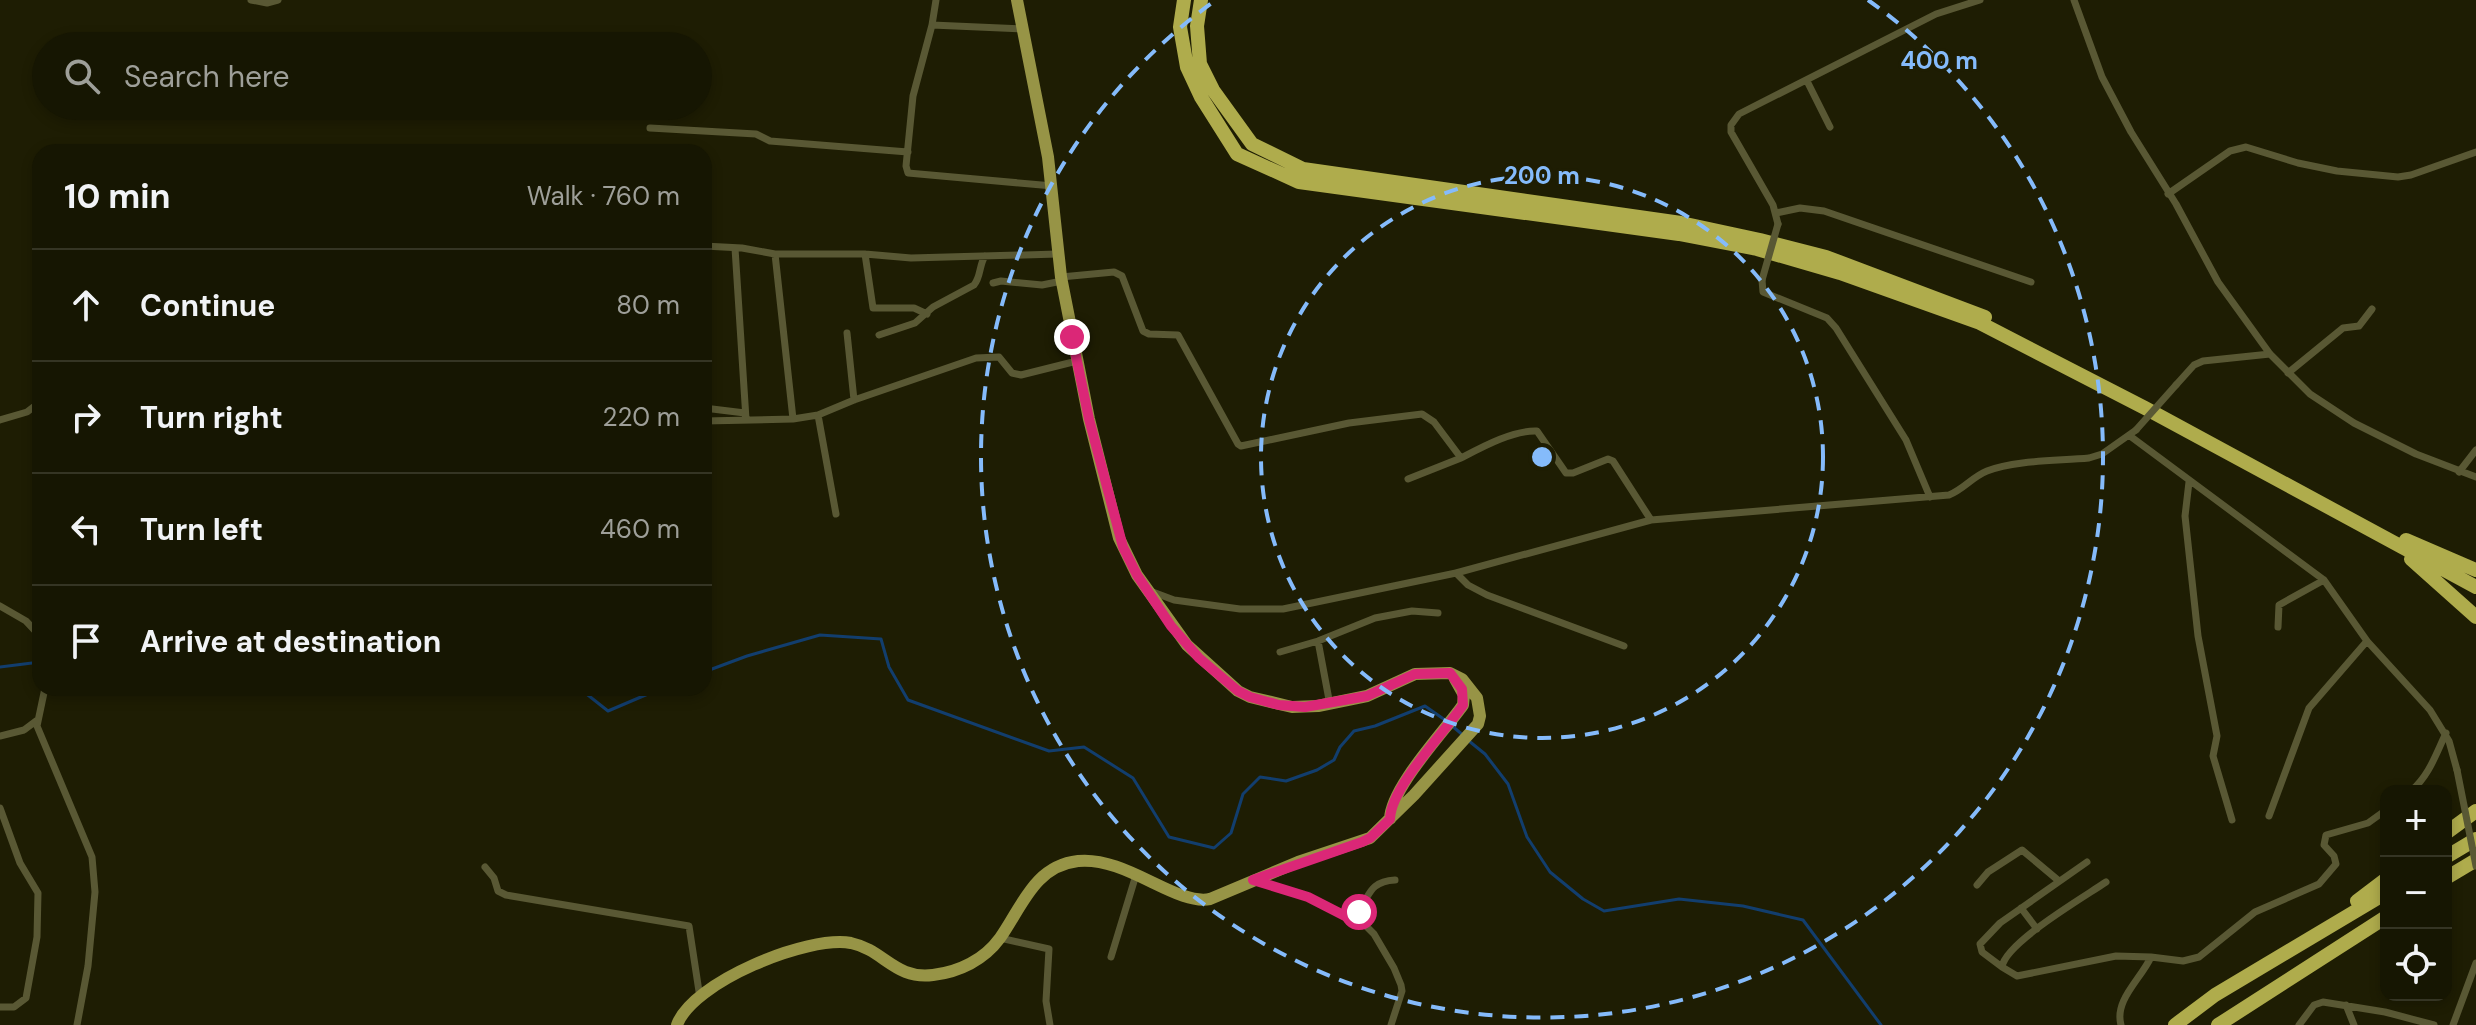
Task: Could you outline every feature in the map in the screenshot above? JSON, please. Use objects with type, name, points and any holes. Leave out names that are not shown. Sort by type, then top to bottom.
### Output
[{"type":"highway","points":[[1184,0],[1180,27],[1187,67],[1201,97],[1237,154],[1299,182],[1679,234],[1757,249],[1840,273],[1980,323],[2476,579]]},
{"type":"highway","points":[[1201,0],[1197,26],[1200,64],[1213,90],[1252,144],[1303,169],[1681,223],[1826,257],[1973,310],[2150,400],[2476,587]]},
{"type":"highway","points":[[2399,541],[2476,570]]},
{"type":"highway","points":[[2399,541],[2476,617]]},
{"type":"highway","points":[[2452,829],[2476,811]]},
{"type":"highway","points":[[2452,853],[2476,839]]},
{"type":"highway","points":[[2452,876],[2476,864]]},
{"type":"highway","points":[[2303,942],[2380,884]]},
{"type":"highway","points":[[2175,1025],[2215,995],[2380,897]]},
{"type":"highway","points":[[2223,1021],[2380,921]]},
{"type":"main road","points":[[677,1025],[700,998],[755,963],[813,944],[828,942],[868,948],[903,973],[926,976],[968,966],[1000,938],[1029,890],[1050,870],[1076,861],[1106,863],[1136,872],[1194,900],[1210,899],[1253,880],[1362,842],[1390,819],[1467,739],[1480,716],[1477,698],[1462,679],[1450,673],[1415,674],[1367,696],[1330,705],[1279,705],[1238,691],[1187,645],[1148,591],[1119,538],[1089,419],[1061,279],[1053,186],[1017,0]]},
{"type":"main road","points":[[1390,819],[1391,807],[1397,797],[1463,705],[1464,695],[1450,673]]},
{"type":"street","points":[[251,0],[260,3],[278,0]]},
{"type":"street","points":[[936,0],[913,96],[907,168],[910,175],[1053,186]]},
{"type":"street","points":[[1930,497],[1900,430],[1836,328],[1827,318],[1763,292],[1762,280],[1778,224],[1776,213],[1731,132],[1731,125],[1739,114],[1936,14],[1980,0]]},
{"type":"street","points":[[2074,0],[2090,50],[2111,95],[2218,282],[2270,354],[2321,402],[2354,423],[2476,477]]},
{"type":"street","points":[[932,25],[1025,29]]},
{"type":"street","points":[[1807,81],[1830,127]]},
{"type":"street","points":[[650,128],[756,134],[778,142],[908,152]]},
{"type":"street","points":[[2168,194],[2230,151],[2246,147],[2337,171],[2398,177],[2476,152]]},
{"type":"street","points":[[1776,213],[1800,208],[1824,211],[2031,282]]},
{"type":"street","points":[[712,247],[775,254],[865,254],[911,258],[1058,254]]},
{"type":"street","points":[[735,248],[745,416]]},
{"type":"street","points":[[775,254],[793,419]]},
{"type":"street","points":[[865,254],[873,308],[914,308],[927,314]]},
{"type":"street","points":[[879,335],[915,323],[933,307],[974,285],[979,280],[980,263],[985,256]]},
{"type":"street","points":[[993,283],[1042,285],[1061,279],[1114,272],[1122,276],[1143,331],[1178,335],[1241,446],[1349,423],[1422,414],[1434,422],[1461,458]]},
{"type":"street","points":[[2288,373],[2343,328],[2359,326],[2372,309]]},
{"type":"street","points":[[847,333],[854,400]]},
{"type":"street","points":[[1148,591],[1174,600],[1240,609],[1283,609],[1456,573],[1651,520],[1955,493],[1978,475],[1994,468],[2102,454],[2133,433],[2194,365],[2203,361],[2270,354]]},
{"type":"street","points":[[712,410],[745,416],[793,419],[818,415],[976,358],[999,357],[1012,373],[1021,375],[1077,361]]},
{"type":"street","points":[[0,420],[32,408]]},
{"type":"street","points":[[712,418],[722,412]]},
{"type":"street","points":[[818,415],[836,514]]},
{"type":"street","points":[[712,420],[745,416]]},
{"type":"street","points":[[1408,479],[1480,448],[1524,432],[1537,431],[1566,473],[1608,459],[1613,461],[1651,520]]},
{"type":"street","points":[[2133,433],[2189,482],[2324,580],[2367,641],[2430,710],[2446,733],[2457,770],[2476,864]]},
{"type":"street","points":[[2459,472],[2476,450]]},
{"type":"street","points":[[2189,482],[2185,516],[2198,636],[2217,736],[2213,756],[2232,820]]},
{"type":"street","points":[[1456,573],[1468,585],[1487,595],[1624,646]]},
{"type":"street","points":[[2278,627],[2279,605],[2324,580]]},
{"type":"street","points":[[0,606],[32,627]]},
{"type":"street","points":[[1280,652],[1318,641],[1383,615],[1412,611],[1438,613]]},
{"type":"street","points":[[1318,641],[1330,705]]},
{"type":"street","points":[[2269,816],[2309,708],[2367,641]]},
{"type":"street","points":[[43,696],[36,721],[45,751],[92,857],[95,892],[88,966],[77,1025]]},
{"type":"street","points":[[0,736],[24,730],[36,721]]},
{"type":"street","points":[[2418,785],[2431,767],[2446,733]]},
{"type":"street","points":[[0,808],[20,863],[38,893],[37,937],[26,998],[14,1007],[0,1007]]},
{"type":"street","points":[[2087,862],[2000,923],[1980,944],[1982,952],[2017,976],[2116,956],[2183,961],[2199,957],[2255,912],[2319,884],[2336,864],[2334,856],[2324,845],[2326,835],[2368,823],[2380,814]]},
{"type":"street","points":[[1977,885],[1988,872],[2022,850],[2059,881]]},
{"type":"street","points":[[485,867],[494,878],[498,891],[506,895],[689,926],[700,998]]},
{"type":"street","points":[[1111,957],[1136,872]]},
{"type":"street","points":[[1253,880],[1308,897],[1366,926],[1374,934],[1398,977],[1402,991],[1391,1025]]},
{"type":"street","points":[[1349,918],[1359,912],[1370,889],[1377,883],[1395,880]]},
{"type":"street","points":[[2002,967],[2005,956],[2037,929],[2106,882]]},
{"type":"street","points":[[2021,908],[2037,929]]},
{"type":"street","points":[[1000,938],[1049,949],[1046,1001],[1050,1025]]},
{"type":"street","points":[[2121,1025],[2121,1006],[2151,957]]},
{"type":"street","points":[[2453,1025],[2476,963]]},
{"type":"street","points":[[2299,1025],[2319,1004],[2346,1005],[2434,1025]]},
{"type":"street","points":[[2346,1005],[2354,1025]]},
{"type":"waterway","points":[[712,669],[820,635],[881,639],[889,667],[908,700],[1049,751],[1084,747],[1133,778],[1169,837],[1214,848],[1231,833],[1243,794],[1260,777],[1286,781],[1317,770],[1334,760],[1340,747],[1354,731],[1425,706],[1445,720]]},
{"type":"waterway","points":[[0,667],[32,663]]},
{"type":"waterway","points":[[589,696],[608,711],[643,696]]},
{"type":"waterway","points":[[1451,725],[1464,736]]},
{"type":"waterway","points":[[1469,741],[1485,754],[1508,784],[1527,837],[1550,872],[1583,899],[1604,911],[1679,899],[1743,906],[1803,920],[1881,1025]]},
{"type":"route","points":[[1072,337],[1119,538],[1137,575],[1171,626],[1199,658],[1238,691],[1264,702],[1292,707],[1330,705],[1367,696],[1415,674],[1429,672],[1450,673],[1462,689],[1463,705],[1424,754],[1391,807],[1390,819],[1376,833],[1362,842],[1253,880],[1308,897],[1349,918],[1359,912]]}]
